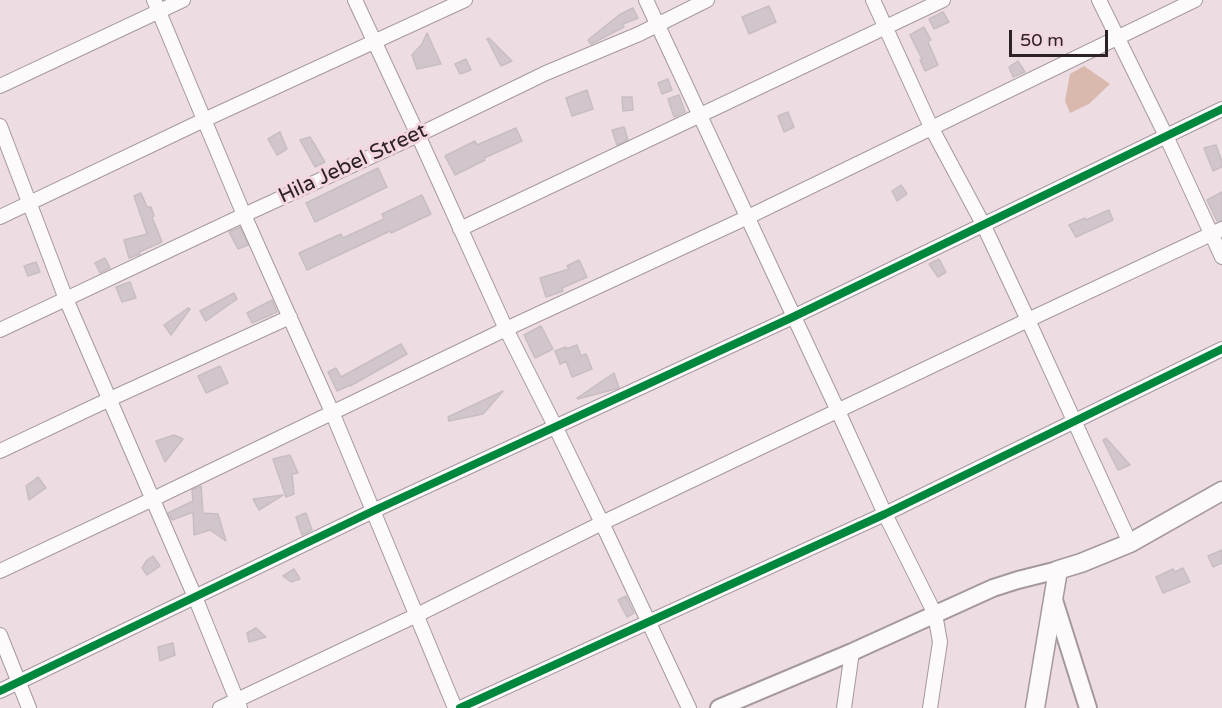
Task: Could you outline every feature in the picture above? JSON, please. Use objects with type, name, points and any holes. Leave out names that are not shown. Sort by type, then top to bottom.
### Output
[{"type":"main road","points":[[1035,708],[1058,570],[1130,543],[1222,491]]},
{"type":"street","points":[[0,86],[156,6],[183,0]]},
{"type":"street","points":[[355,0],[506,329],[602,523],[689,708]]},
{"type":"street","points":[[0,217],[465,0]]},
{"type":"street","points":[[646,0],[885,514],[935,614],[940,642],[930,708]]},
{"type":"street","name":"Hila Jebel Street","points":[[0,330],[546,73],[639,34],[707,0]]},
{"type":"street","points":[[873,0],[931,127],[982,224],[1028,320],[1130,543]]},
{"type":"street","points":[[460,230],[943,0]]},
{"type":"street","points":[[1098,0],[1217,232],[1222,257]]},
{"type":"street","points":[[0,572],[506,329],[748,217],[1195,0]]},
{"type":"street","points":[[156,6],[458,708],[885,514],[1222,349]]},
{"type":"street","points":[[0,691],[373,511],[793,317],[1222,109]]},
{"type":"street","points":[[0,126],[66,298],[195,597],[238,704]]},
{"type":"street","points":[[220,708],[238,704],[602,523],[1217,232]]},
{"type":"street","points":[[0,451],[290,317]]},
{"type":"street","points":[[719,708],[852,652],[993,588],[1058,570]]},
{"type":"street","points":[[1053,597],[1088,708]]},
{"type":"street","points":[[0,635],[29,708]]},
{"type":"street","points":[[844,708],[852,652]]},
{"type":"shaded area","points":[[1084,66],[1110,84],[1089,104],[1070,113],[1065,101],[1070,74]]},
{"type":"building","points":[[769,6],[776,22],[749,34],[742,17]]},
{"type":"building","points":[[633,8],[638,18],[623,24],[624,27],[591,44],[588,40],[619,15]]},
{"type":"building","points":[[943,12],[949,22],[934,29],[929,19]]},
{"type":"building","points":[[924,27],[931,40],[928,42],[938,65],[925,71],[920,60],[922,59],[910,35]]},
{"type":"building","points":[[427,33],[441,64],[417,69],[412,55],[422,44]]},
{"type":"building","points":[[489,38],[512,61],[501,66],[487,39]]},
{"type":"building","points":[[466,59],[471,70],[460,74],[455,64]]},
{"type":"building","points":[[1018,61],[1025,72],[1013,77],[1009,67]]},
{"type":"building","points":[[668,79],[672,90],[662,94],[658,83]]},
{"type":"building","points":[[587,90],[593,109],[572,116],[566,98]]},
{"type":"building","points":[[679,95],[685,112],[674,117],[668,99]]},
{"type":"building","points":[[622,97],[632,97],[633,110],[623,111]]},
{"type":"building","points":[[788,112],[794,127],[784,132],[778,116]]},
{"type":"building","points":[[624,127],[628,140],[617,145],[612,130]]},
{"type":"building","points":[[516,128],[522,141],[484,158],[485,160],[455,175],[445,156],[475,141],[477,145]]},
{"type":"building","points":[[280,132],[287,149],[277,155],[268,139]]},
{"type":"building","points":[[310,137],[325,162],[315,167],[300,140]]},
{"type":"building","points":[[1216,145],[1222,167],[1213,171],[1204,148]]},
{"type":"building","points":[[378,168],[387,187],[315,222],[306,203]]},
{"type":"building","points":[[901,185],[907,194],[897,201],[892,191]]},
{"type":"building","points":[[1222,192],[1222,220],[1217,221],[1207,200]]},
{"type":"building","points":[[141,193],[147,207],[151,207],[154,216],[152,217],[162,242],[129,258],[124,240],[147,234],[134,196]]},
{"type":"building","points":[[422,195],[431,214],[307,270],[299,253],[341,234],[343,238],[384,219],[382,214]]},
{"type":"building","points":[[1109,210],[1113,220],[1076,237],[1069,225],[1085,218],[1086,220]]},
{"type":"building","points":[[240,227],[248,245],[238,249],[229,232]]},
{"type":"building","points":[[105,258],[110,268],[100,273],[95,263]]},
{"type":"building","points":[[939,259],[946,272],[938,277],[929,264]]},
{"type":"building","points":[[579,260],[587,277],[562,288],[563,291],[546,297],[540,278],[569,269],[567,266]]},
{"type":"building","points":[[36,262],[40,272],[28,276],[24,266]]},
{"type":"building","points":[[130,282],[136,298],[122,302],[116,287]]},
{"type":"building","points":[[234,293],[237,299],[206,321],[200,311]]},
{"type":"building","points":[[272,300],[277,312],[252,323],[247,313]]},
{"type":"building","points":[[188,308],[190,309],[171,335],[164,325]]},
{"type":"building","points":[[541,326],[553,349],[535,358],[524,335]]},
{"type":"building","points":[[401,344],[407,354],[337,391],[328,372],[336,368],[341,377]]},
{"type":"building","points":[[577,345],[581,356],[586,354],[592,369],[572,377],[566,361],[560,364],[555,351]]},
{"type":"building","points":[[220,366],[228,383],[206,393],[198,376]]},
{"type":"building","points":[[614,373],[619,388],[577,398]]},
{"type":"building","points":[[503,391],[483,414],[449,421],[448,417]]},
{"type":"building","points":[[174,435],[183,439],[165,462],[156,441]]},
{"type":"building","points":[[1106,438],[1130,465],[1118,470],[1103,440]]},
{"type":"building","points":[[290,455],[298,473],[292,474],[294,494],[286,497],[273,459]]},
{"type":"building","points":[[38,477],[46,488],[29,500],[26,486]]},
{"type":"building","points":[[201,486],[203,513],[218,514],[226,541],[210,530],[194,535],[193,512],[172,520],[168,513],[193,501],[192,490]]},
{"type":"building","points":[[283,495],[259,510],[253,499]]},
{"type":"building","points":[[306,513],[312,530],[302,535],[296,517]]},
{"type":"building","points":[[1222,550],[1222,563],[1213,567],[1208,556]]},
{"type":"building","points":[[153,556],[160,566],[147,575],[142,568]]},
{"type":"building","points":[[1183,568],[1190,582],[1163,593],[1156,577],[1173,569],[1175,572]]},
{"type":"building","points":[[294,569],[300,579],[291,582],[283,576]]},
{"type":"building","points":[[626,596],[634,613],[627,617],[618,600]]},
{"type":"building","points":[[256,628],[266,637],[249,642],[247,633]]},
{"type":"building","points":[[173,643],[175,655],[160,661],[158,647]]},
{"type":"cycle path","points":[[0,691],[373,511],[793,317],[1222,109]]},
{"type":"cycle path","points":[[460,708],[885,514],[1222,349]]}]
